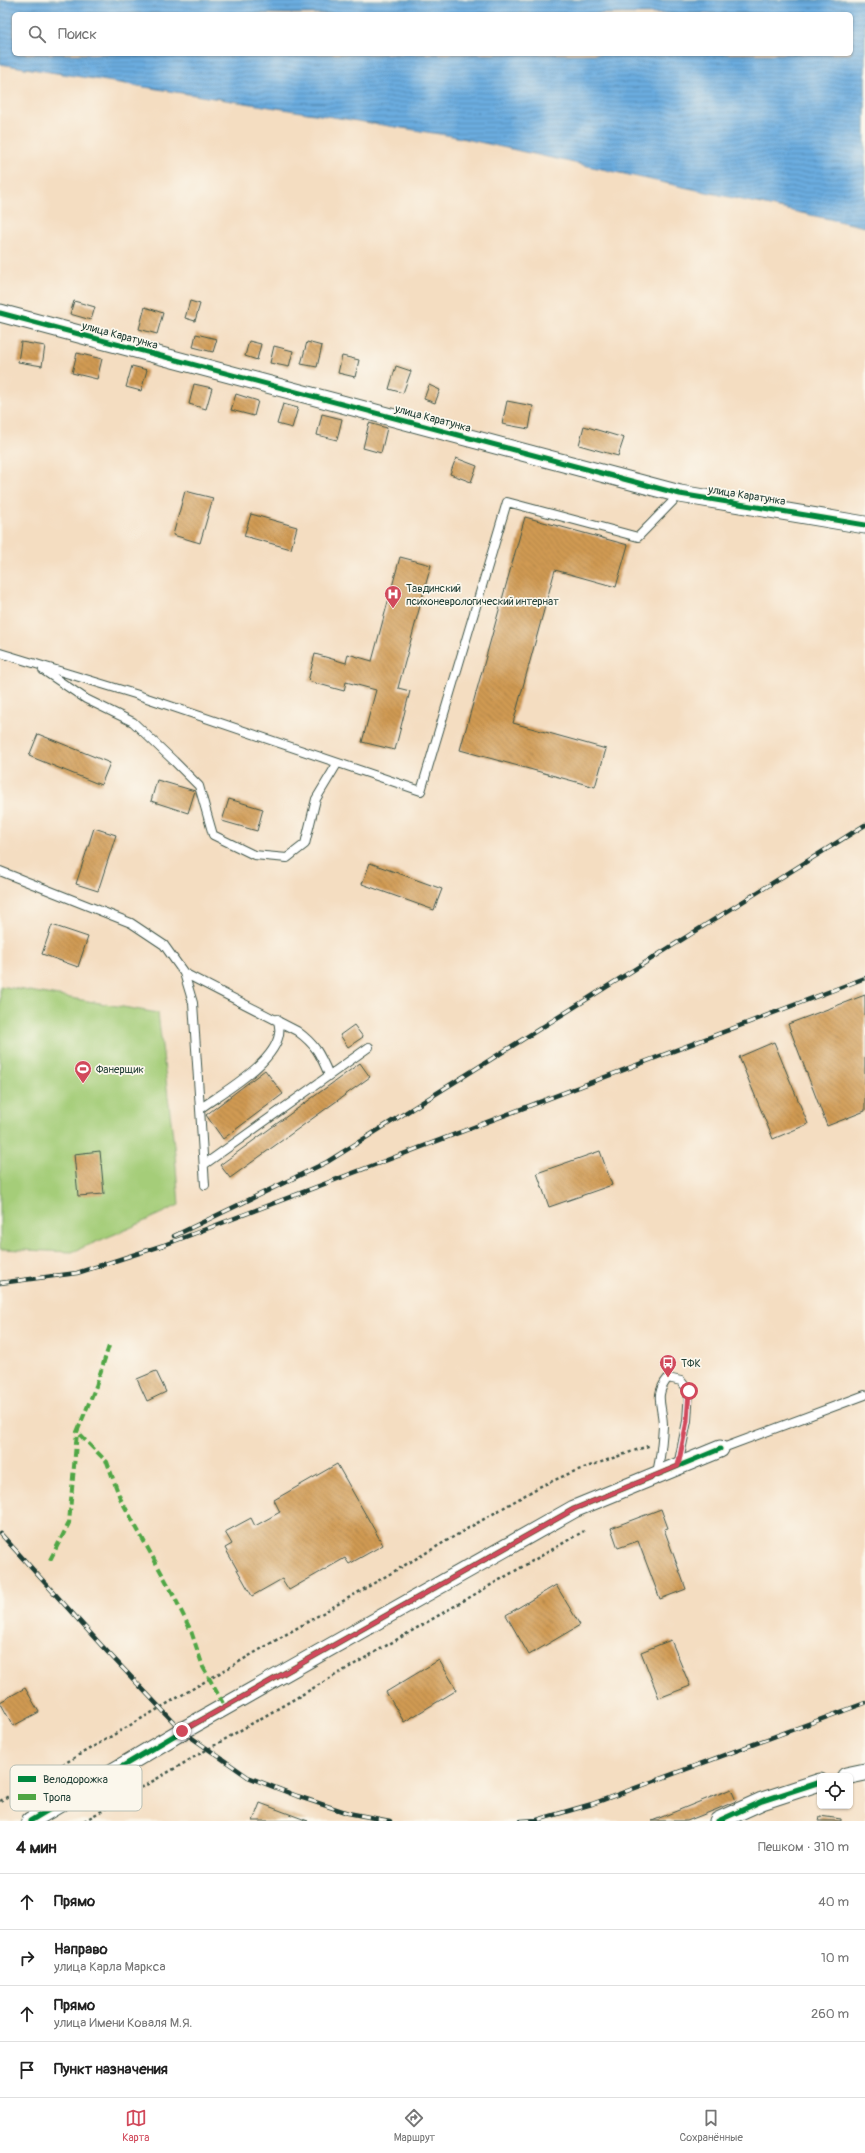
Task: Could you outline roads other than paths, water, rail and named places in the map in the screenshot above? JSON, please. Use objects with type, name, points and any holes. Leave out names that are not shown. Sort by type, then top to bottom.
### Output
[{"type":"street","name":"улица Каратунка","points":[[0,313],[680,494],[865,524]]},
{"type":"street","points":[[125,1765],[574,1509],[720,1449]]},
{"type":"street","points":[[853,1775],[865,1772]]},
{"type":"street","points":[[719,1821],[762,1801],[817,1783]]},
{"type":"street","points":[[30,1821],[47,1811]]},
{"type":"lane","points":[[0,653],[135,694],[337,764],[421,791],[508,502],[638,537],[680,494]]},
{"type":"lane","points":[[36,665],[86,699],[133,722],[199,786],[213,836],[254,856],[287,858],[304,844],[316,798],[337,764]]},
{"type":"lane","points":[[0,871],[131,923],[164,945],[184,973],[193,1003],[205,1164],[205,1185]]},
{"type":"lane","points":[[184,973],[277,1019],[310,1041],[320,1052],[329,1075]]},
{"type":"lane","points":[[201,1108],[264,1062],[276,1048],[280,1026],[277,1019]]},
{"type":"lane","points":[[205,1164],[369,1047]]},
{"type":"lane","points":[[655,1476],[659,1465],[663,1424],[659,1397],[661,1386],[668,1378],[681,1381],[689,1391],[687,1421],[678,1466]]},
{"type":"lane","points":[[720,1449],[865,1395]]},
{"type":"water","points":[[0,0],[865,0],[865,227],[452,136],[0,64]]},
{"type":"railway","points":[[174,1236],[327,1162],[865,825]]},
{"type":"railway","points":[[0,1283],[77,1273],[164,1245],[865,978]]},
{"type":"railway","points":[[0,1533],[101,1645],[182,1731],[248,1777],[297,1796],[348,1813],[390,1821]]},
{"type":"railway","points":[[521,1821],[537,1820],[592,1804],[865,1703]]},
{"type":"place","name":"Тавдинский психоневрологический интернат","points":[[393,609]]},
{"type":"place","name":"Фанерщик","points":[[83,1084]]},
{"type":"place","name":"ТФК","points":[[668,1378]]}]
